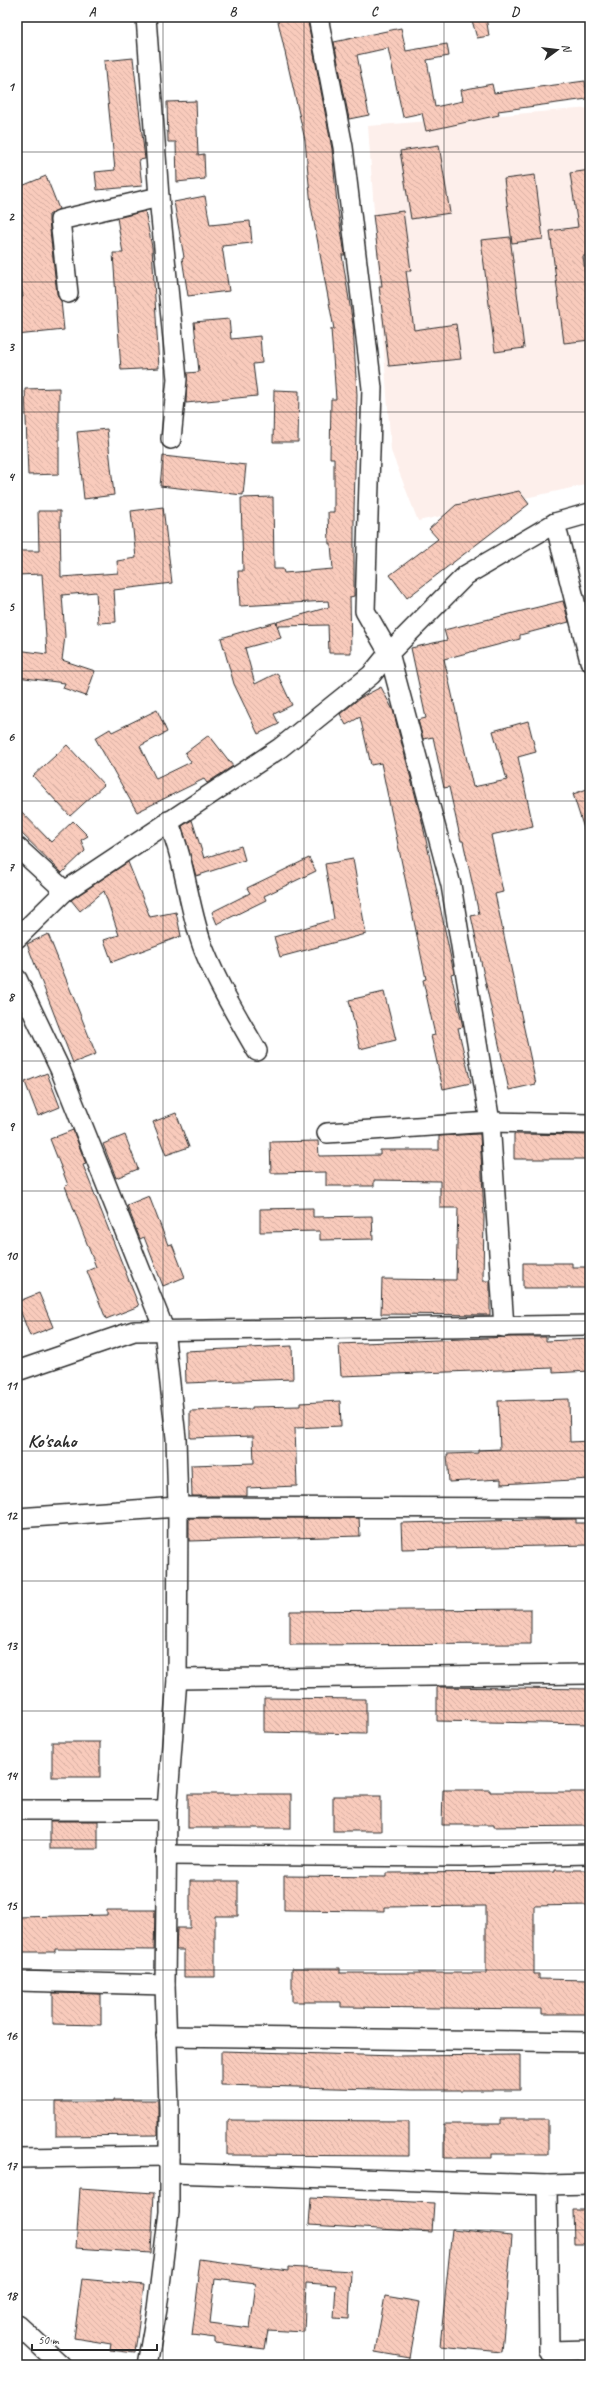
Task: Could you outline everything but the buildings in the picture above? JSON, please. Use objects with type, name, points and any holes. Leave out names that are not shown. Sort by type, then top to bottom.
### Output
[{"type":"street","points":[[146,17],[159,197],[177,380],[171,439]]},
{"type":"street","points":[[318,17],[343,147],[372,388],[365,611],[389,653],[451,885],[490,1122],[504,1327]]},
{"type":"street","points":[[68,293],[60,220],[159,197]]},
{"type":"street","points":[[17,938],[65,891],[168,820],[280,748],[371,675],[389,653],[466,575],[555,524],[590,513]]},
{"type":"street","points":[[555,524],[590,661]]},
{"type":"street","points":[[168,820],[179,847],[189,895],[204,950],[228,1000],[257,1051]]},
{"type":"street","points":[[17,847],[65,891]]},
{"type":"street","points":[[17,979],[60,1068],[164,1329],[176,1438],[178,1507],[177,1679],[167,1810],[166,1855],[165,1985],[169,2212],[157,2309],[147,2365]]},
{"type":"street","points":[[327,1133],[490,1122],[590,1124]]},
{"type":"street","points":[[17,1371],[134,1331],[164,1329],[590,1325]]},
{"type":"street","points":[[17,1518],[178,1507],[590,1508]]},
{"type":"street","points":[[177,1679],[590,1674]]},
{"type":"street","points":[[17,1810],[167,1810]]},
{"type":"street","points":[[166,1855],[460,1857],[590,1854]]},
{"type":"street","points":[[17,1981],[165,1985]]},
{"type":"street","points":[[166,2036],[590,2042]]},
{"type":"street","points":[[17,2158],[547,2185],[590,2184]]},
{"type":"street","points":[[547,2185],[549,2351],[590,2350]]},
{"type":"street","points":[[17,2324],[61,2365]]},
{"type":"shaded area","points":[[590,108],[590,484],[418,521],[391,451],[368,126]]},
{"type":"district","name":"Ko'saho","points":[[52,1440]]}]
